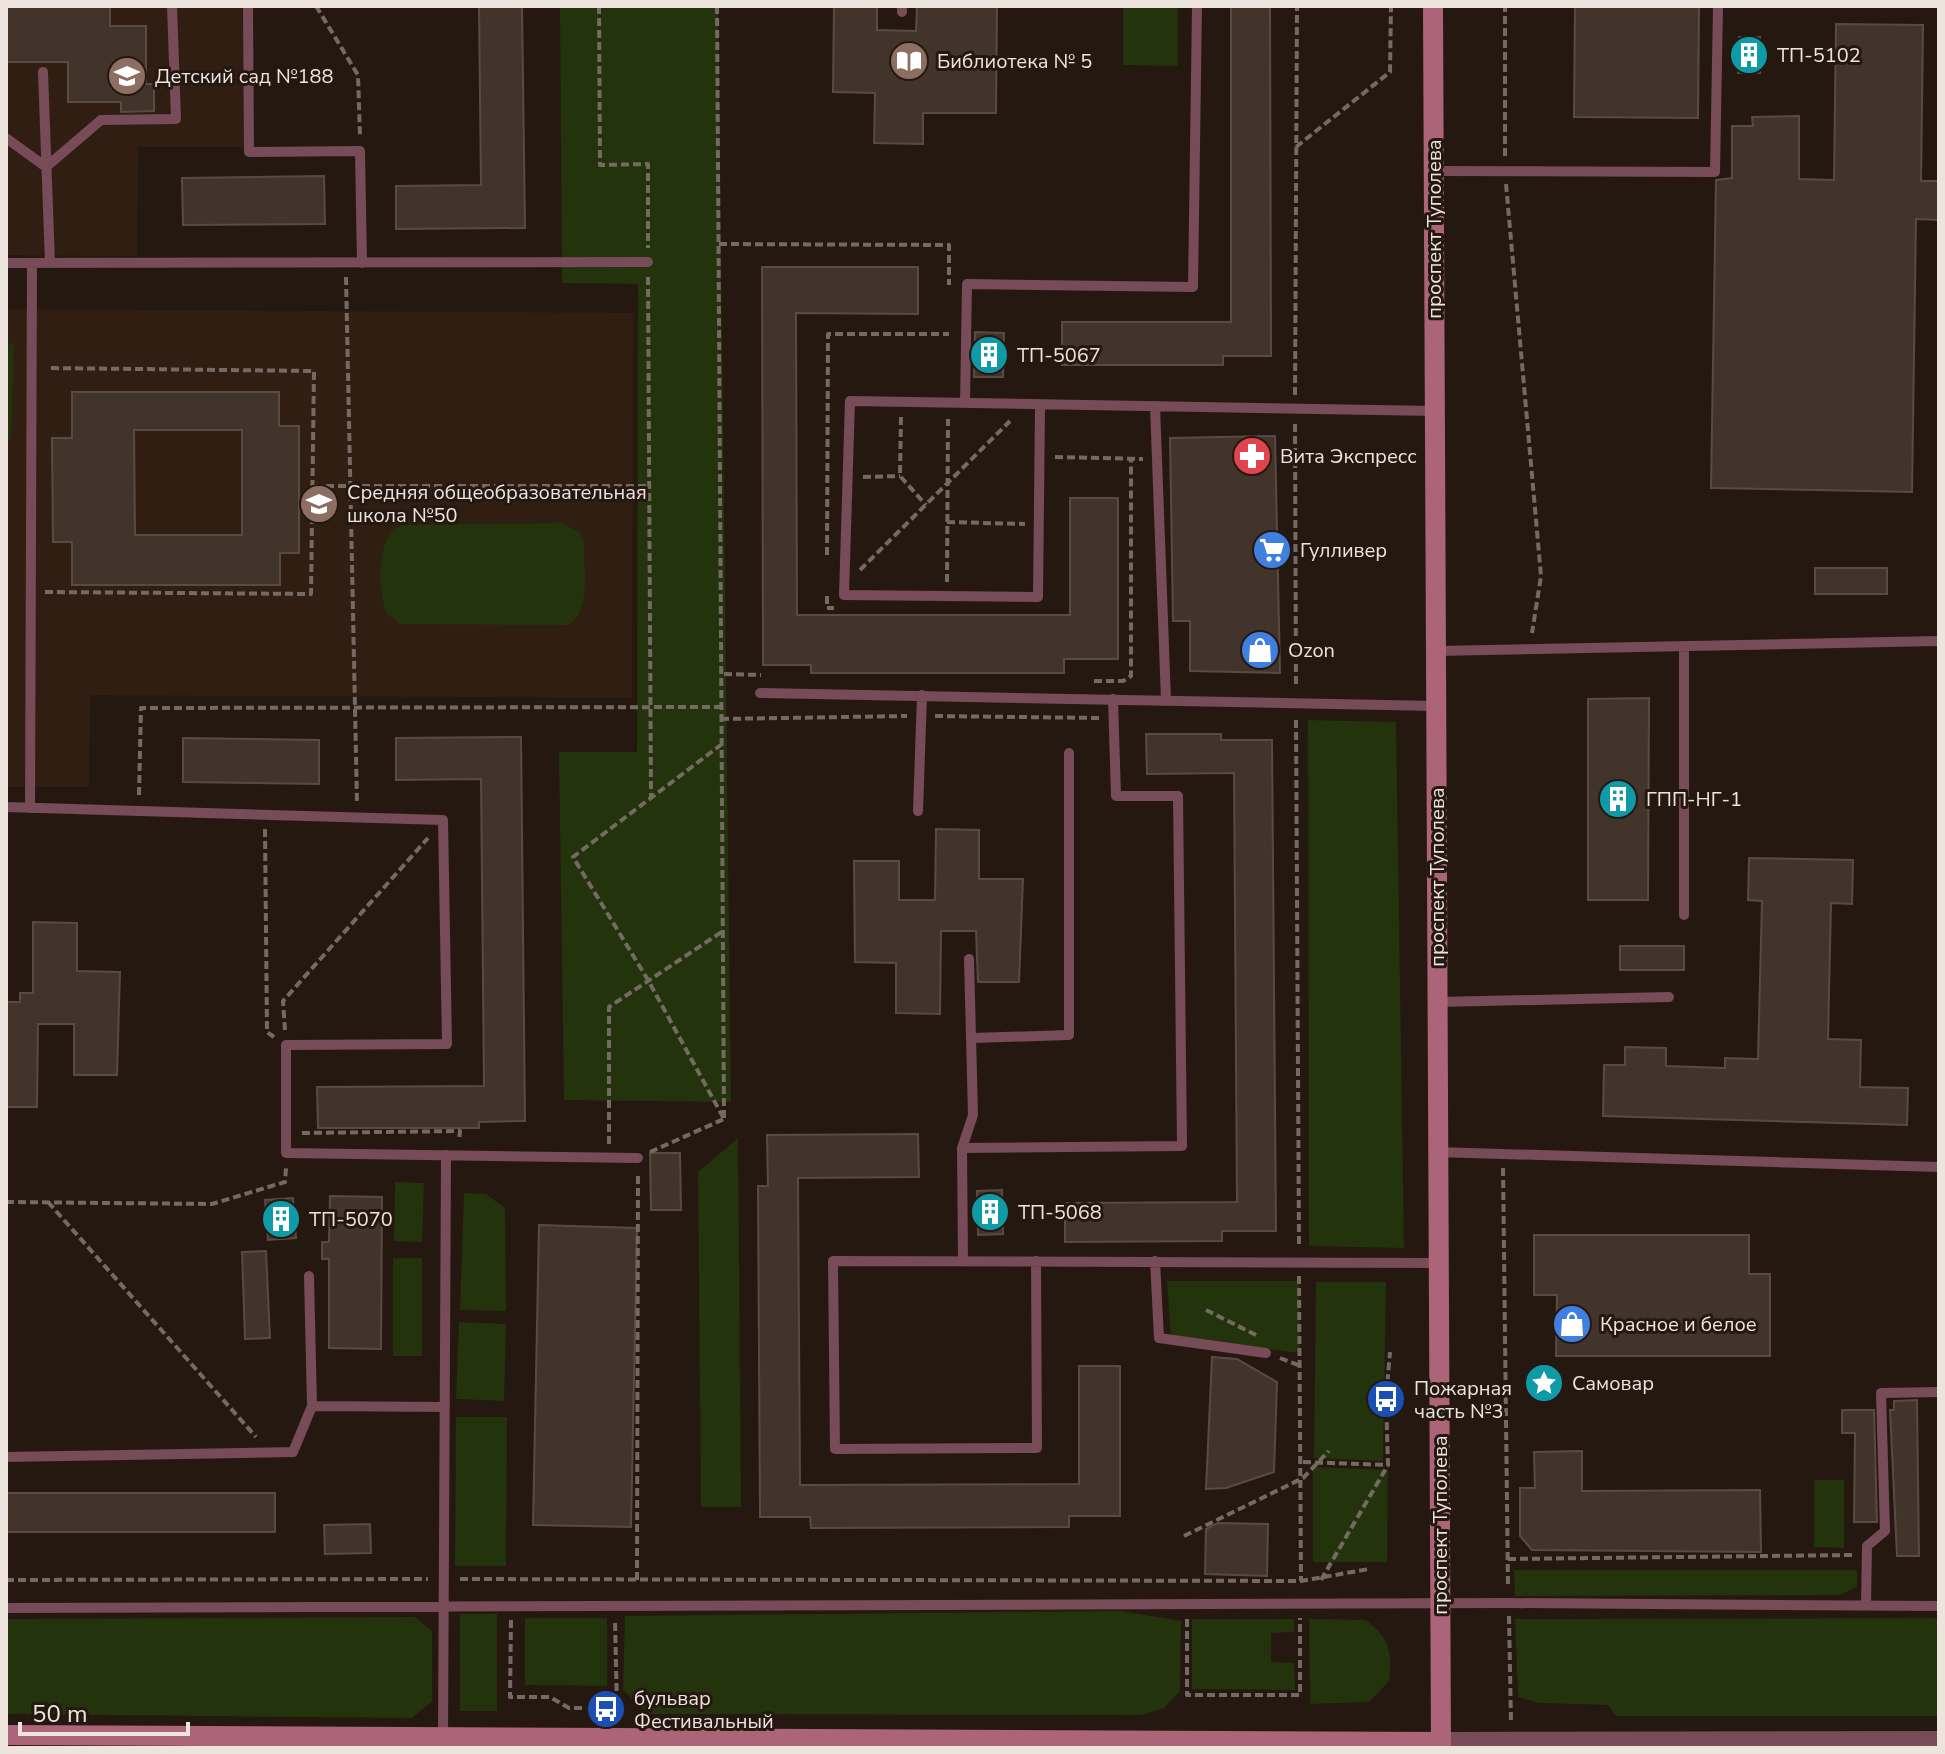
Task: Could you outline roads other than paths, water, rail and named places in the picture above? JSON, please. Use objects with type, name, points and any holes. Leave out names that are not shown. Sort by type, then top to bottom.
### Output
[{"type":"main road","name":"проспект Туполева","points":[[1433,6],[1440,1603],[1437,1746]]},
{"type":"main road","points":[[9,1740],[443,1737],[1437,1746]]},
{"type":"street","points":[[1437,1746],[1512,1739],[1939,1741]]},
{"type":"lane","points":[[46,167],[101,120],[176,119],[172,6]]},
{"type":"lane","points":[[248,6],[249,152],[360,151],[362,263]]},
{"type":"lane","points":[[965,403],[967,284],[1193,287],[1197,6]]},
{"type":"lane","points":[[1434,171],[1505,174],[1715,172],[1718,6]]},
{"type":"lane","points":[[43,72],[50,263]]},
{"type":"lane","points":[[6,138],[46,167]]},
{"type":"lane","points":[[6,263],[648,262]]},
{"type":"lane","points":[[30,808],[32,263]]},
{"type":"lane","points":[[1040,405],[1038,597],[844,595],[850,401],[1435,411]]},
{"type":"lane","points":[[1155,406],[1166,700]]},
{"type":"lane","points":[[1436,651],[1939,641]]},
{"type":"lane","points":[[1684,646],[1684,915]]},
{"type":"lane","points":[[760,693],[1436,706]]},
{"type":"lane","points":[[918,811],[922,695]]},
{"type":"lane","points":[[962,1148],[1182,1146],[1178,796],[1116,796],[1113,699]]},
{"type":"lane","points":[[972,1038],[1069,1035],[1069,753]]},
{"type":"lane","points":[[6,807],[443,820],[447,1044],[286,1045],[286,1153],[638,1158]]},
{"type":"lane","points":[[963,1260],[962,1148],[973,1115],[969,959]]},
{"type":"lane","points":[[1438,1002],[1669,997]]},
{"type":"lane","points":[[1438,1152],[1939,1167]]},
{"type":"lane","points":[[443,1737],[446,1155]]},
{"type":"lane","points":[[1036,1261],[1037,1448],[835,1449],[833,1261],[963,1260],[1439,1263]]},
{"type":"lane","points":[[1155,1261],[1159,1338],[1266,1353]]},
{"type":"lane","points":[[6,1457],[293,1452],[312,1406],[309,1276]]},
{"type":"lane","points":[[1866,1605],[1867,1546],[1885,1531],[1881,1393],[1939,1392]]},
{"type":"lane","points":[[312,1406],[445,1407]]},
{"type":"lane","points":[[6,1608],[1440,1603],[1939,1606]]},
{"type":"place","name":"ТП-5102","points":[[1749,55]]},
{"type":"place","name":"Библиотека № 5","points":[[909,61]]},
{"type":"place","name":"Детский сад №188","points":[[127,76]]},
{"type":"place","name":"ТП-5067","points":[[989,355]]},
{"type":"place","name":"Вита Экспресс","points":[[1252,456]]},
{"type":"place","name":"Средняя общеобразовательная школа №50","points":[[319,504]]},
{"type":"place","name":"Гулливер","points":[[1272,550]]},
{"type":"place","name":"Ozon","points":[[1260,650]]},
{"type":"place","name":"ГПП-НГ-1","points":[[1618,799]]},
{"type":"place","name":"ТП-5068","points":[[990,1212]]},
{"type":"place","name":"ТП-5070","points":[[281,1219]]},
{"type":"place","name":"Красное и белое","points":[[1572,1324]]},
{"type":"place","name":"Самовар","points":[[1544,1383]]},
{"type":"place","name":"Пожарная часть №3","points":[[1386,1399]]},
{"type":"place","name":"бульвар Фестивальный","points":[[606,1709]]}]
